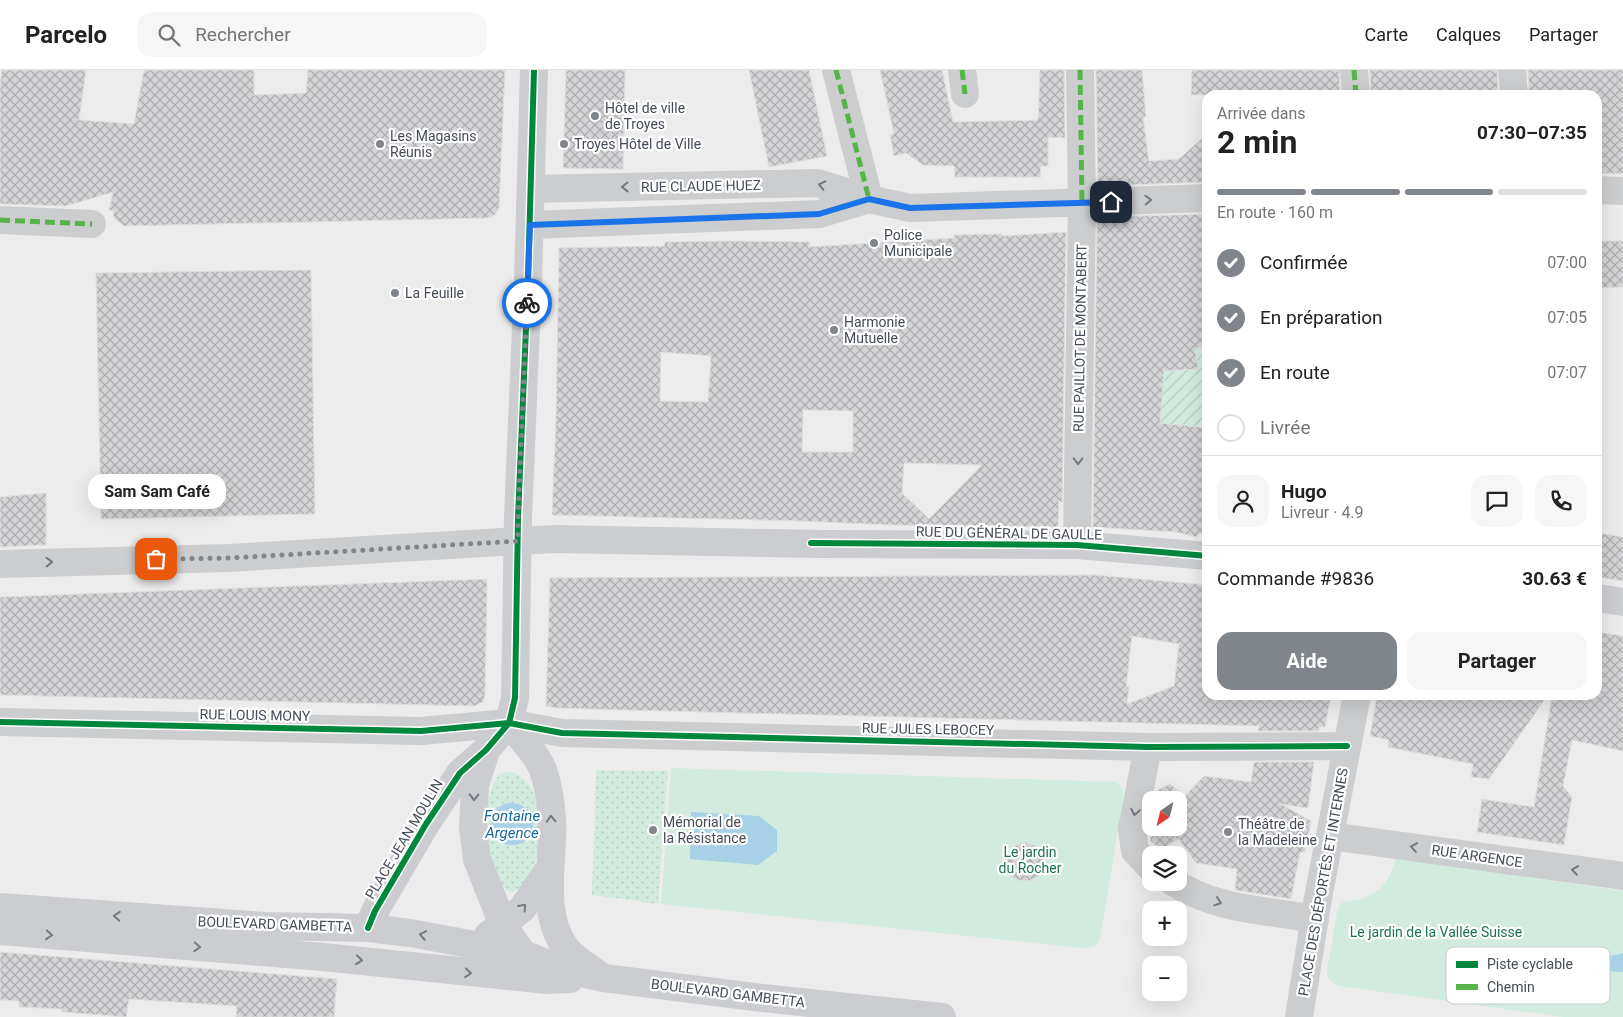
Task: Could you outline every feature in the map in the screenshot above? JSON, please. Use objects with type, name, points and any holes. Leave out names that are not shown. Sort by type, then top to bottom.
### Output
[{"type":"street","points":[[534,70],[530,225],[518,518],[515,698],[509,723],[538,760],[543,771],[551,807],[552,838],[550,868],[552,917],[557,934],[571,952],[604,978]]},
{"type":"street","points":[[836,70],[869,199]]},
{"type":"street","name":"RUE PAILLOT DE MONTABERT","points":[[1077,545],[1082,203],[1080,70]]},
{"type":"street","points":[[1354,70],[1356,90]]},
{"type":"street","points":[[1512,70],[1514,90]]},
{"type":"street","name":"RUE CLAUDE HUEZ","points":[[531,189],[818,183],[869,199],[910,208],[1202,198]]},
{"type":"street","points":[[1602,190],[1623,190]]},
{"type":"street","name":"RUE CLAUDE HUEZ","points":[[530,225],[819,214],[869,199]]},
{"type":"street","points":[[0,220],[92,224]]},
{"type":"street","name":"RUE DU GÉNÉRAL DE GAULLE","points":[[0,564],[230,558],[555,539],[1077,545],[1202,555]]},
{"type":"street","points":[[1602,599],[1623,602]]},
{"type":"street","name":"PLACE DES DÉPORTÉS ET INTERNES","points":[[1299,1017],[1315,919],[1356,700]]},
{"type":"street","name":"RUE LOUIS MONY","points":[[0,722],[421,731],[509,723]]},
{"type":"street","name":"RUE JULES LEBOCEY","points":[[509,723],[562,733],[1148,747],[1347,746]]},
{"type":"street","name":"PLACE JEAN MOULIN","points":[[368,928],[375,911],[437,806],[460,773],[486,750],[509,723]]},
{"type":"street","points":[[1142,858],[1135,851],[1132,829],[1148,747]]},
{"type":"street","name":"PLACE JEAN MOULIN","points":[[486,750],[475,785],[473,828],[477,859],[503,925],[523,954],[548,980]]},
{"type":"street","name":"RUE ARGENCE","points":[[1330,836],[1623,876]]},
{"type":"street","points":[[402,964],[469,944],[488,936],[522,910],[550,868]]},
{"type":"street","points":[[1187,891],[1232,907],[1315,919]]},
{"type":"street","name":"BOULEVARD GAMBETTA","points":[[0,907],[265,926],[368,928],[410,932],[523,954],[563,969],[604,978],[805,1010],[942,1017]]},
{"type":"street","name":"BOULEVARD GAMBETTA","points":[[0,931],[402,964],[449,971],[548,980],[604,978]]},
{"type":"green space","points":[[1202,347],[1202,425],[1200,424],[1198,427],[1202,430],[1202,461],[1191,534],[1167,531],[1160,423],[1164,371],[1197,369],[1195,348]]},
{"type":"green space","name":"Le jardin du Rocher","points":[[671,768],[1117,782],[1123,790],[1123,800],[1100,939],[1094,947],[1082,948],[661,904]]},
{"type":"green space","points":[[596,770],[668,771],[658,904],[592,895]]},
{"type":"green space","points":[[509,772],[523,779],[533,792],[539,809],[540,829],[539,850],[533,868],[524,883],[512,892],[499,884],[494,877],[483,852],[481,842],[485,814],[493,785],[498,776]],"holes":[[[513,803],[525,807],[504,844],[494,834],[491,820]]]},
{"type":"green space","name":"Le jardin de la Vallée Suisse","points":[[1395,859],[1623,891],[1623,1017],[1563,1017],[1469,1004],[1610,1004],[1610,947],[1446,947],[1446,1001],[1334,984],[1330,980],[1327,971],[1338,907],[1342,903],[1367,897],[1379,889],[1388,879]]},
{"type":"water","name":"Fontaine Argence","points":[[516,803],[524,806],[530,812],[533,824],[530,836],[524,842],[508,845],[500,842],[494,836],[491,820],[494,812],[500,806]]},
{"type":"water","points":[[691,812],[759,816],[777,830],[777,851],[758,865],[690,859]]},
{"type":"water","points":[[1623,953],[1623,972],[1610,971],[1610,956]]},
{"type":"building","points":[[2,70],[86,70],[79,120],[134,124],[144,70],[254,70],[254,95],[306,93],[308,70],[505,70],[499,208],[495,215],[487,218],[124,226],[114,218],[113,211],[109,210],[113,192],[66,206],[0,204],[0,85]]},
{"type":"building","name":"Hôtel de ville de Troyes","points":[[566,70],[625,70],[623,169],[563,168]]},
{"type":"building","points":[[749,70],[809,70],[827,156],[769,167]]},
{"type":"building","points":[[880,70],[942,70],[953,122],[1038,120],[1040,70],[1064,70],[1065,138],[1048,137],[1048,166],[1040,166],[1041,177],[955,177],[954,166],[923,165],[906,153],[894,156],[890,135],[894,134]]},
{"type":"building","points":[[1096,70],[1142,70],[1146,117],[1143,117],[1149,161],[1179,159],[1202,138],[1202,182],[1098,186]]},
{"type":"building","points":[[1192,70],[1339,70],[1340,90],[1202,90],[1202,95],[1191,95]]},
{"type":"building","points":[[1370,70],[1497,70],[1498,90],[1371,90]]},
{"type":"building","points":[[1528,70],[1623,70],[1623,174],[1602,173],[1602,90],[1529,90]]},
{"type":"building","points":[[1202,214],[1202,347],[1195,348],[1198,369],[1164,371],[1160,423],[1202,427],[1202,533],[1199,533],[1196,537],[1176,532],[1093,527],[1097,220],[1101,220],[1101,217]]},
{"type":"building","points":[[1066,232],[1062,503],[1059,500],[1058,527],[891,525],[552,515],[559,248],[664,246],[665,242],[732,241],[810,242],[808,247],[954,238],[954,235],[1002,234],[1002,236]],"holes":[[[661,352],[711,356],[708,402],[660,401]],[[803,410],[853,411],[853,452],[802,452]],[[904,463],[982,465],[929,519],[902,493]]]},
{"type":"building","points":[[1602,241],[1623,241],[1623,287],[1602,288]]},
{"type":"building","points":[[311,270],[315,514],[101,519],[96,273]]},
{"type":"building","points":[[46,493],[46,545],[0,547],[0,497]]},
{"type":"building","points":[[1602,534],[1623,537],[1623,581],[1602,578]]},
{"type":"building","points":[[1094,575],[1202,584],[1202,700],[1330,700],[1325,727],[1319,727],[1319,731],[1258,731],[1259,726],[556,708],[546,706],[550,578]],"holes":[[[1132,636],[1179,644],[1174,686],[1127,704],[1129,687],[1126,687]]]},
{"type":"building","points":[[487,579],[485,694],[483,702],[474,706],[0,695],[0,597]]},
{"type":"building","points":[[1602,633],[1623,636],[1623,751],[1572,740],[1563,786],[1572,797],[1564,845],[1477,832],[1482,799],[1534,807],[1551,700],[1602,700]]},
{"type":"building","points":[[1376,700],[1544,700],[1489,779],[1471,777],[1473,764],[1388,747],[1389,740],[1370,736]]},
{"type":"building","name":"Théâtre de la Madeleine","points":[[1254,762],[1314,762],[1308,808],[1281,804],[1311,821],[1305,852],[1300,852],[1291,899],[1235,890],[1237,869],[1196,863],[1187,850],[1187,846],[1184,846],[1179,839],[1166,846],[1157,846],[1150,841],[1151,836],[1188,836],[1188,793],[1204,776],[1251,782]]},
{"type":"building","name":"Théâtre de la Madeleine","points":[[1170,784],[1179,791],[1158,791],[1158,790]]},
{"type":"building","points":[[1025,843],[1039,848],[1044,862],[1039,876],[1025,881],[1011,876],[1006,862],[1011,848]]},
{"type":"building","points":[[0,952],[337,979],[334,1017],[236,1017],[237,1006],[129,999],[126,1017],[62,1012],[62,1009],[19,1007],[19,1001],[0,1000]]},
{"type":"marked path","points":[[836,70],[869,199]]},
{"type":"marked path","points":[[962,70],[965,94]]},
{"type":"marked path","points":[[1080,70],[1082,203]]},
{"type":"marked path","points":[[1354,70],[1356,90]]},
{"type":"marked path","points":[[0,220],[92,224]]},
{"type":"cycle path","points":[[368,928],[375,911],[426,824],[460,773],[486,750],[509,723],[515,698],[518,518],[534,70]]},
{"type":"cycle path","points":[[811,543],[1077,545],[1202,555]]},
{"type":"cycle path","points":[[0,722],[421,731],[509,723],[562,733],[1148,747],[1347,746]]},
{"type":"way so far","points":[[156,559],[230,558],[518,541],[527,303]]},
{"type":"place","name":"Hôtel de ville de Troyes","points":[[595,116]]},
{"type":"place","name":"Les Magasins Réunis","points":[[380,144]]},
{"type":"place","name":"Troyes Hôtel de Ville","points":[[564,144]]},
{"type":"place","name":"Police Municipale","points":[[874,243]]},
{"type":"place","name":"La Feuille","points":[[395,293]]},
{"type":"place","name":"Harmonie Mutuelle","points":[[834,330]]},
{"type":"place","name":"Sam Sam Café","points":[[156,559]]},
{"type":"place","name":"Mémorial de la Résistance","points":[[653,830]]},
{"type":"place","name":"Théâtre de la Madeleine","points":[[1228,832]]},
{"type":"route","points":[[527,303],[530,225],[819,214],[869,199],[910,208],[1111,202]]}]
